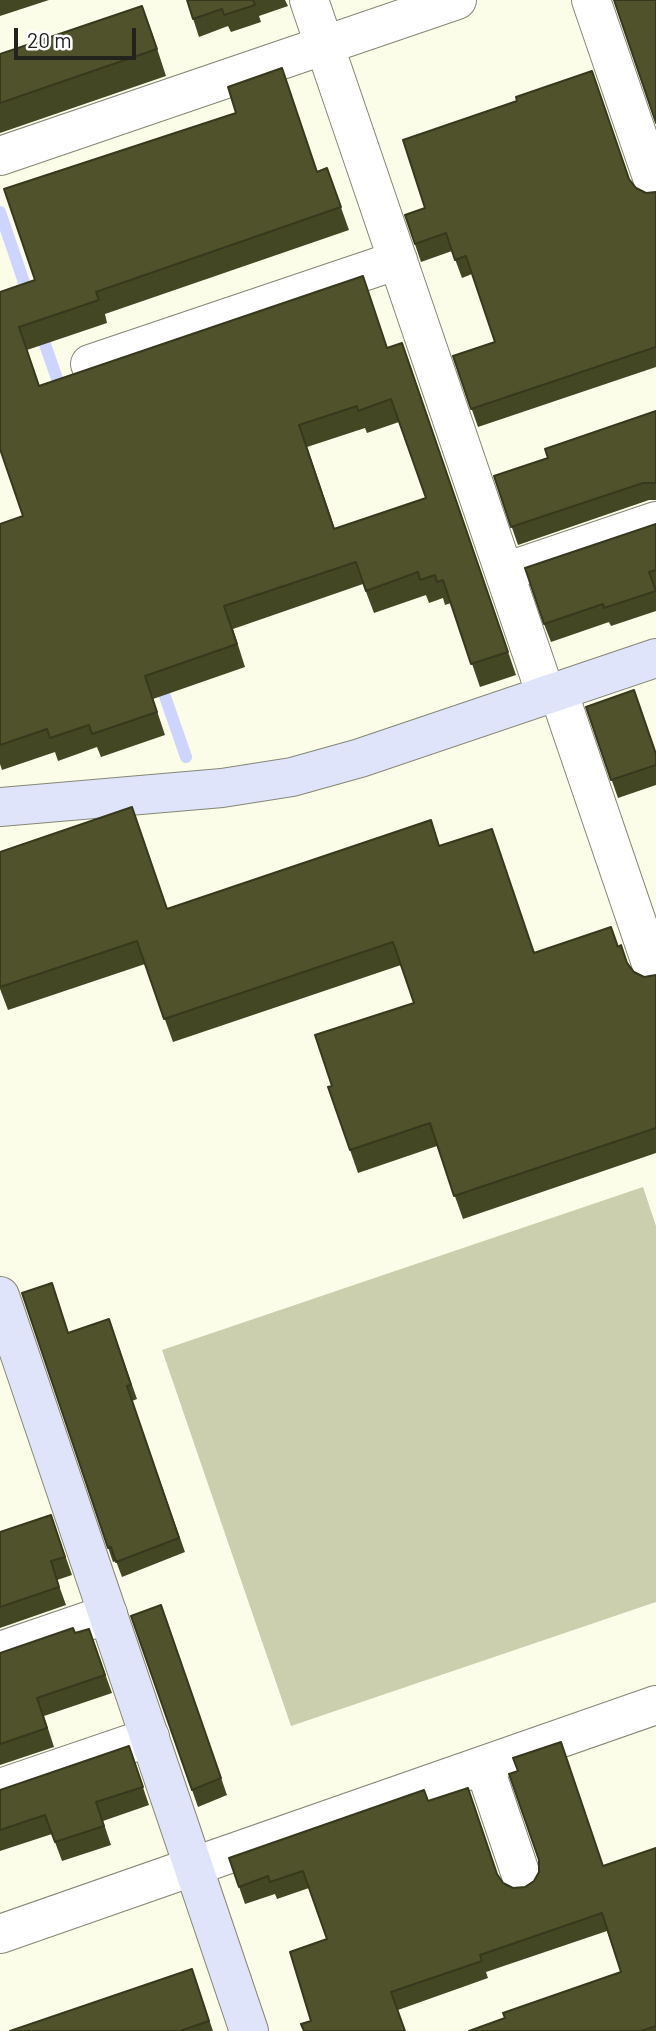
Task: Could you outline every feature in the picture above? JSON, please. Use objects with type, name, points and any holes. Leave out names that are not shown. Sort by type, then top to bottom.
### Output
[{"type":"street","points":[[309,0],[505,572],[648,926],[656,978]]},
{"type":"street","points":[[0,156],[457,0]]},
{"type":"street","points":[[591,0],[656,189]]},
{"type":"street","points":[[90,364],[398,260]]},
{"type":"street","points":[[505,572],[656,521]]},
{"type":"street","points":[[0,807],[222,788],[292,777],[360,758],[656,658]]},
{"type":"street","points":[[0,1296],[249,2031]]},
{"type":"street","points":[[0,1651],[108,1614]]},
{"type":"street","points":[[0,1934],[656,1704]]},
{"type":"street","points":[[0,1788],[150,1737]]},
{"type":"street","points":[[484,1766],[524,1884]]},
{"type":"green space","points":[[643,1187],[656,1226],[656,1602],[291,1726],[162,1350]]},
{"type":"building","points":[[187,0],[253,0],[255,5],[224,15],[222,9],[193,19]]},
{"type":"building","points":[[614,0],[656,0],[656,123]]},
{"type":"building","points":[[142,6],[157,49],[0,103],[0,54]]},
{"type":"building","points":[[282,68],[317,172],[327,168],[341,207],[96,292],[99,300],[19,327],[39,386],[363,276],[387,348],[402,343],[508,652],[471,664],[443,580],[437,582],[435,575],[420,580],[418,572],[366,591],[356,562],[224,606],[237,644],[145,676],[157,712],[92,734],[89,725],[50,738],[47,729],[0,745],[0,524],[23,516],[0,449],[0,292],[35,280],[4,189],[236,113],[228,87]],"holes":[[[391,399],[426,498],[334,529],[299,425],[357,406],[358,411]]]},
{"type":"building","points":[[592,71],[629,179],[636,188],[646,193],[656,192],[656,347],[471,409],[453,356],[495,342],[466,256],[455,260],[446,233],[415,244],[405,215],[425,208],[403,140],[517,101],[516,97]]},
{"type":"building","points":[[656,411],[656,483],[643,483],[511,527],[494,476],[548,458],[545,449]]},
{"type":"building","points":[[656,524],[656,570],[649,572],[656,591],[604,608],[603,604],[544,624],[525,568]]},
{"type":"building","points":[[634,690],[656,754],[656,765],[611,780],[586,707]]},
{"type":"building","points":[[132,807],[167,909],[431,820],[439,846],[492,829],[534,953],[611,927],[618,947],[621,945],[627,963],[634,972],[644,977],[656,975],[656,1128],[454,1196],[430,1123],[350,1150],[328,1087],[332,1086],[315,1035],[414,1003],[393,942],[164,1019],[137,941],[0,987],[0,852]]},
{"type":"building","points":[[52,1283],[68,1333],[109,1319],[131,1385],[127,1386],[179,1538],[116,1562],[111,1547],[108,1548],[22,1293]]},
{"type":"building","points":[[51,1515],[65,1557],[51,1561],[59,1587],[0,1607],[0,1532]]},
{"type":"building","points":[[161,1605],[221,1778],[192,1790],[131,1616]]},
{"type":"building","points":[[73,1628],[75,1633],[89,1629],[105,1675],[37,1698],[47,1728],[0,1744],[0,1653]]},
{"type":"building","points":[[561,1742],[603,1866],[656,1848],[656,2026],[641,2031],[469,2031],[505,2018],[503,2013],[621,1972],[602,1913],[480,1955],[482,1961],[391,1992],[405,2031],[304,2031],[301,2024],[311,2021],[290,1952],[327,1939],[303,1871],[270,1882],[268,1876],[239,1887],[229,1858],[424,1790],[428,1801],[468,1788],[497,1874],[503,1883],[513,1888],[525,1887],[534,1881],[539,1872],[539,1860],[509,1774],[518,1771],[513,1758]]},
{"type":"building","points":[[129,1746],[143,1787],[96,1802],[104,1826],[55,1842],[45,1815],[0,1830],[0,1790]]},
{"type":"building","points":[[192,1969],[209,2021],[180,2031],[10,2031]]},
{"type":"waterway","points":[[0,212],[30,300]]},
{"type":"waterway","points":[[40,330],[63,396]]},
{"type":"waterway","points":[[160,682],[186,757]]}]
